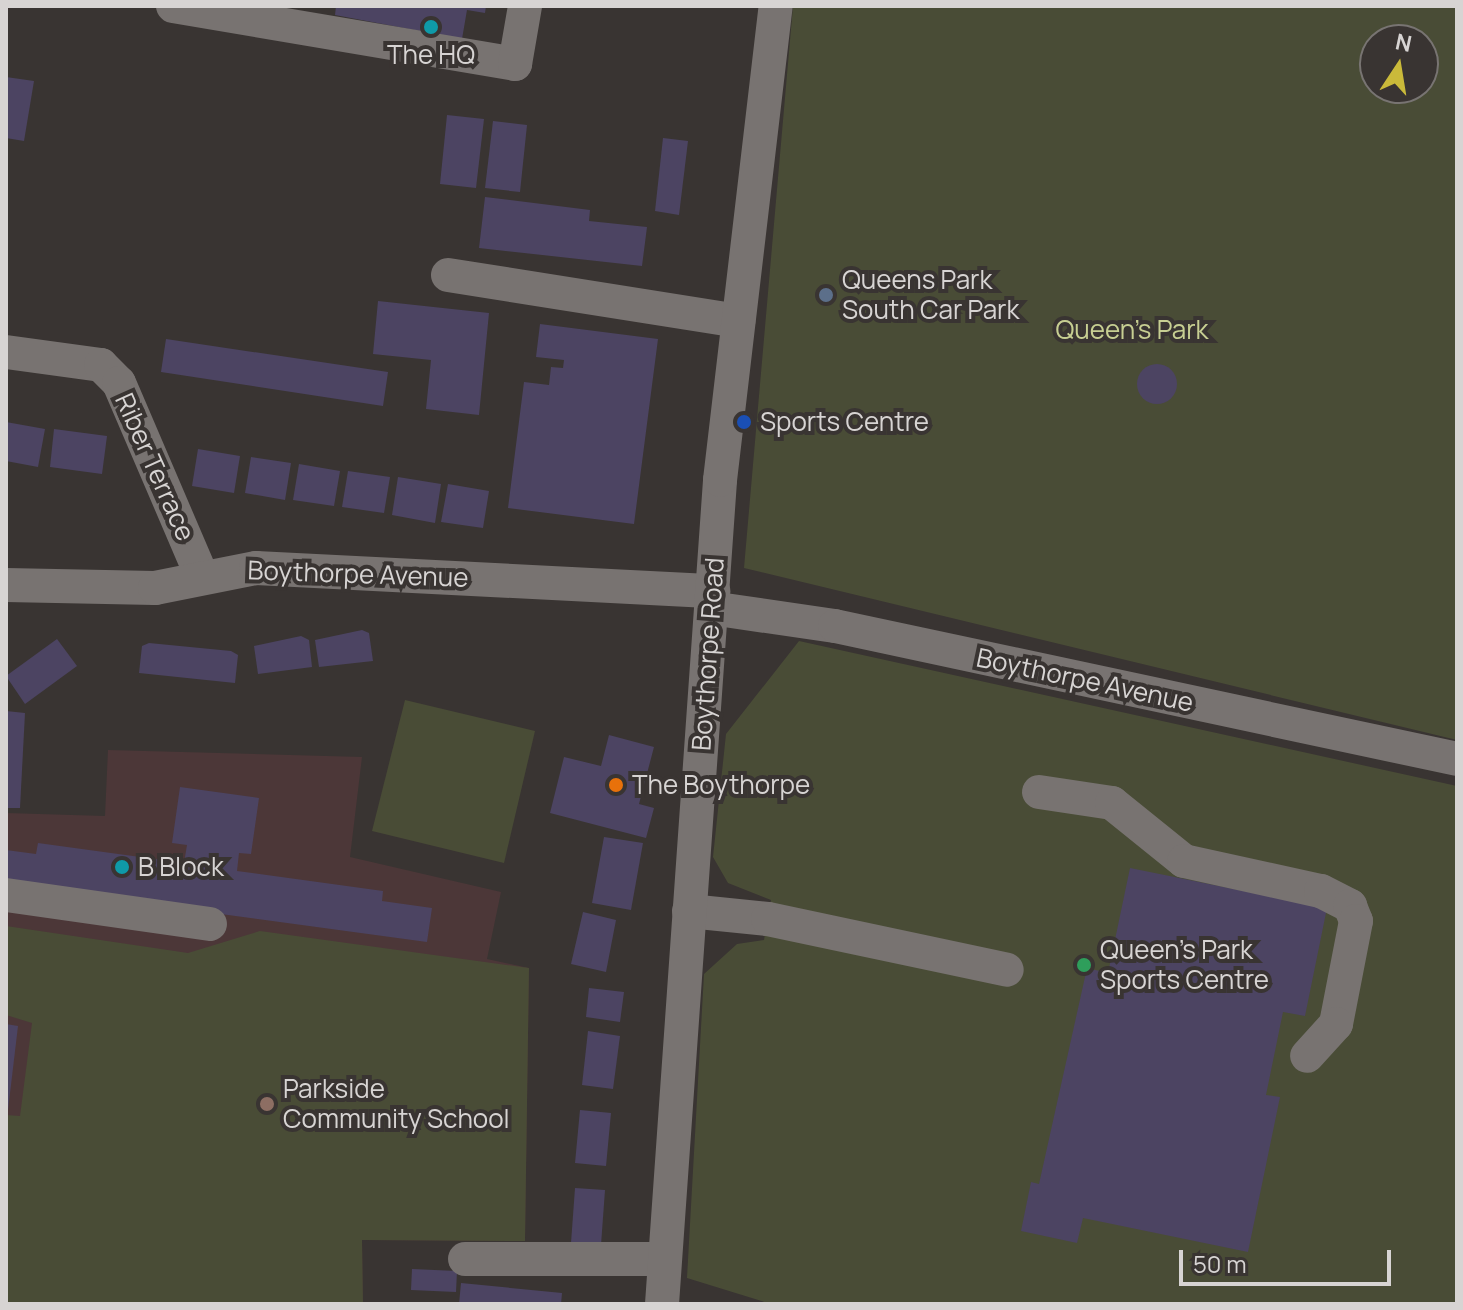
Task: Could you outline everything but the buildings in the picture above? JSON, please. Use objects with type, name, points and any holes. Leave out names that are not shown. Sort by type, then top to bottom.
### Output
[{"type":"street","points":[[173,6],[515,64],[525,6]]},
{"type":"street","name":"Boythorpe Road","points":[[662,1304],[662,1259],[712,599],[738,321],[776,6]]},
{"type":"street","points":[[448,275],[738,321]]},
{"type":"street","name":"Riber Terrace","points":[[6,352],[101,365],[133,411],[201,574]]},
{"type":"street","name":"Boythorpe Avenue","points":[[6,585],[89,592],[155,588],[201,574],[325,568],[712,599],[1457,759]]},
{"type":"street","points":[[1039,792],[1112,803],[1184,861],[1321,891],[1350,906],[1356,921],[1336,1024],[1307,1056]]},
{"type":"street","points":[[6,895],[210,924]]},
{"type":"street","points":[[689,911],[768,919],[1007,970]]},
{"type":"street","points":[[465,1259],[662,1259]]},
{"type":"shaded area","name":"Parkside Community School","points":[[108,750],[362,757],[350,857],[501,892],[487,959],[529,968],[525,1241],[362,1240],[363,1304],[6,1304],[6,813],[105,816]]},
{"type":"green space","name":"Queen's Park","points":[[793,6],[1457,6],[1457,740],[744,568]]},
{"type":"green space","name":"Queen's Park Sports Centre","points":[[799,641],[1457,786],[1457,1304],[771,1304],[687,1278],[704,974],[737,944],[764,940],[771,900],[728,883],[713,857],[726,734]]},
{"type":"green space","points":[[405,700],[535,731],[504,863],[372,831]]},
{"type":"green space","name":"Parkside Community School","points":[[6,926],[188,953],[260,931],[529,968],[525,1241],[362,1240],[363,1304],[6,1304],[6,1115],[20,1116],[32,1023],[6,1015]]},
{"type":"place","name":"The HQ","points":[[431,27]]},
{"type":"place","name":"Queens Park South Car Park","points":[[826,295]]},
{"type":"place","name":"Sports Centre","points":[[744,422]]},
{"type":"place","name":"The Boythorpe","points":[[616,785]]},
{"type":"place","name":"B Block","points":[[122,867]]},
{"type":"place","name":"Queen's Park Sports Centre","points":[[1084,965]]},
{"type":"place","name":"Parkside Community School","points":[[267,1104]]}]
